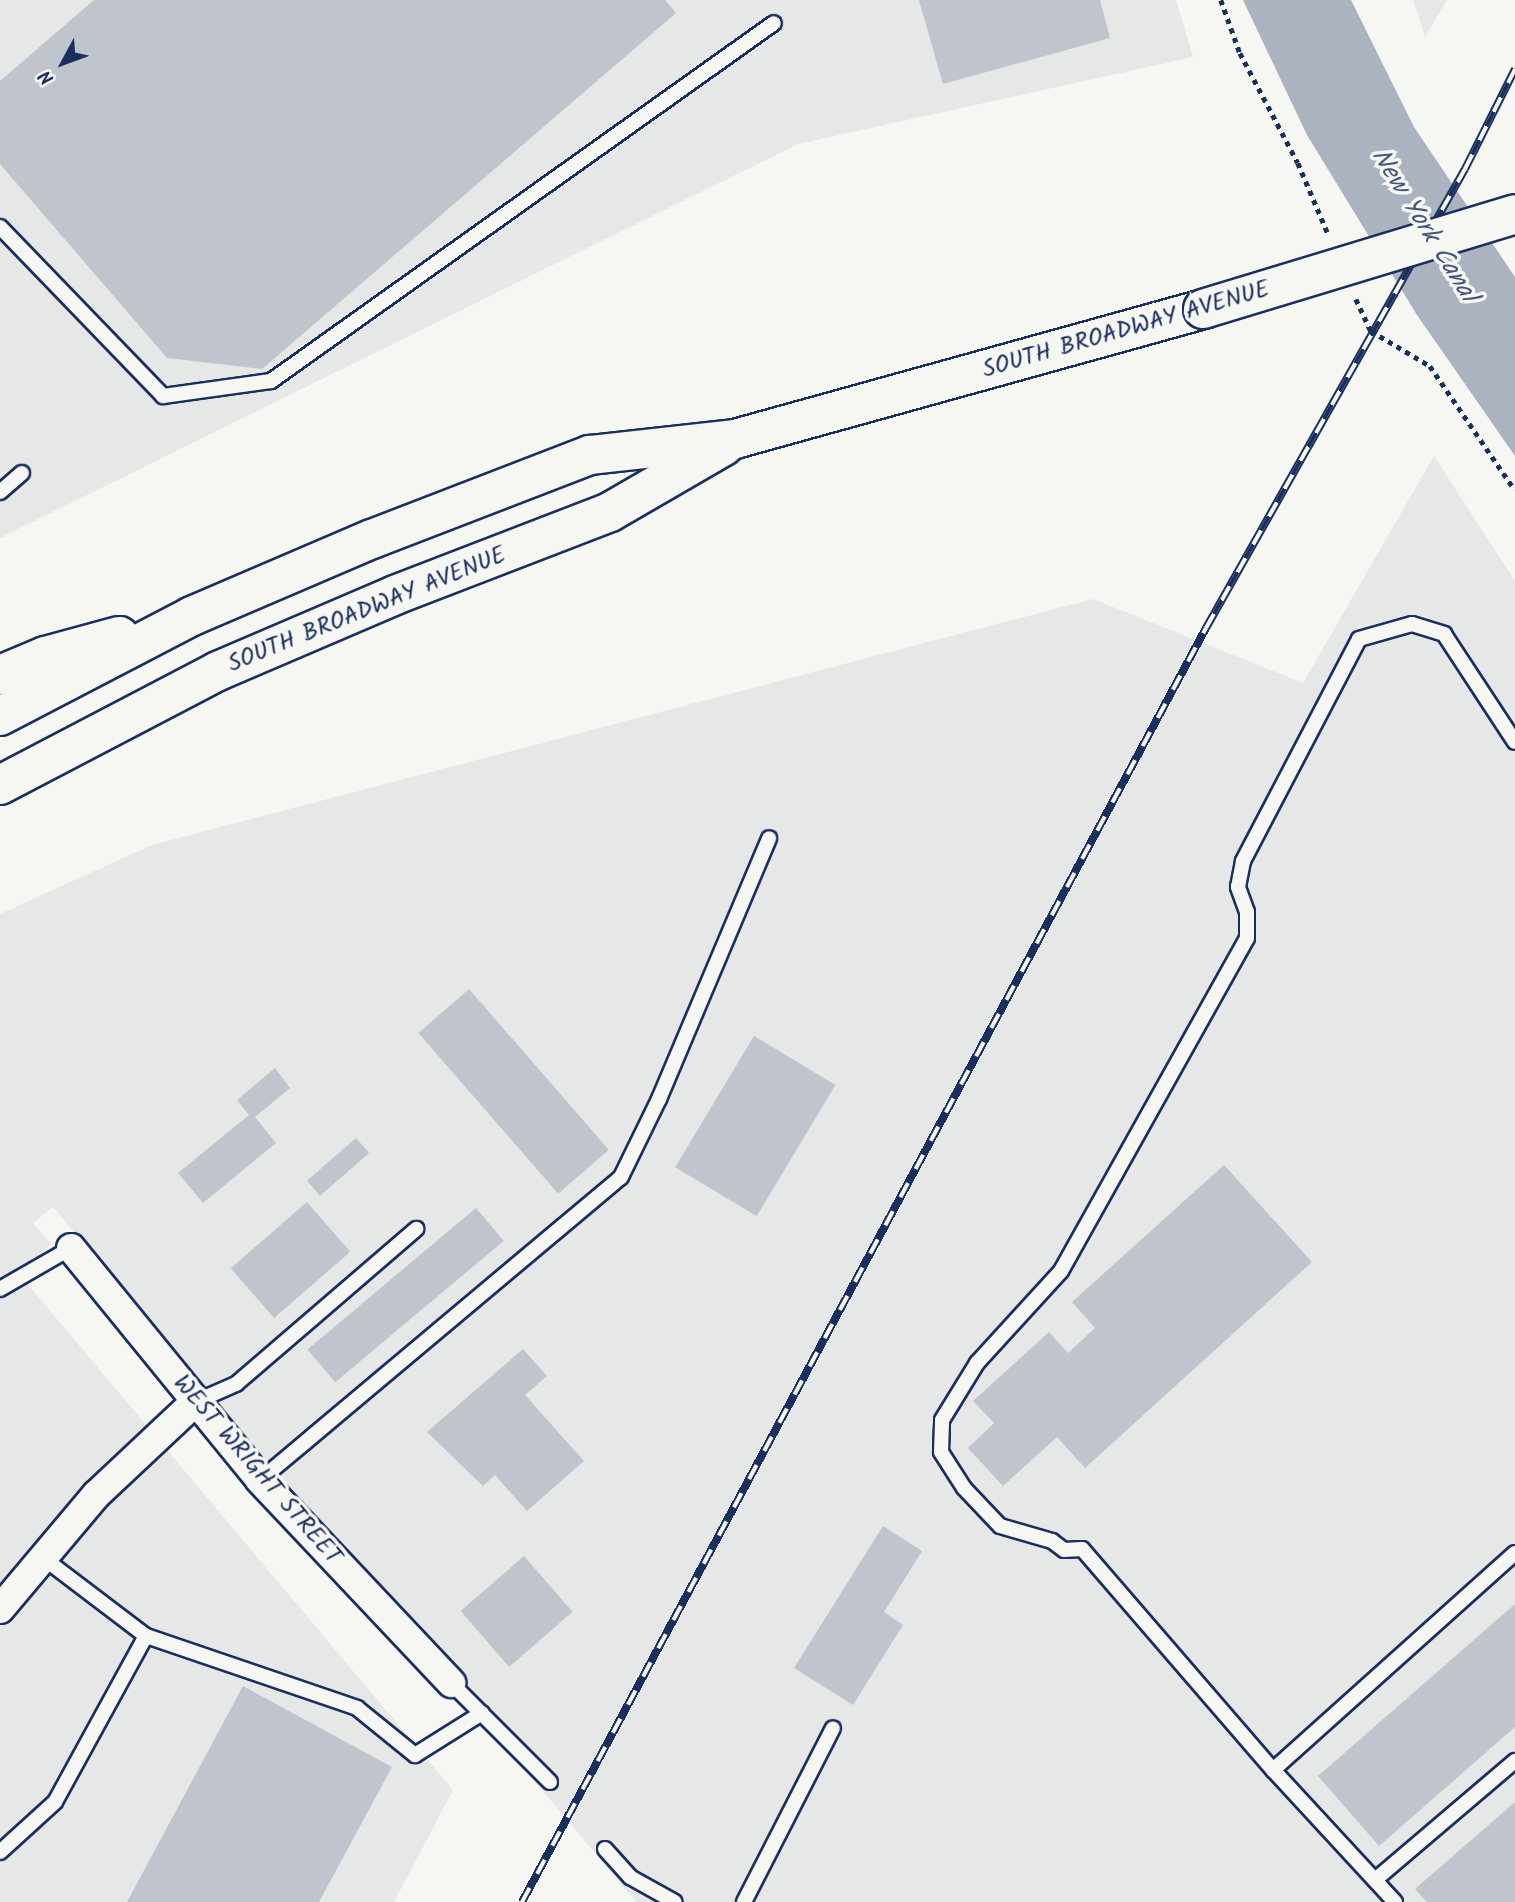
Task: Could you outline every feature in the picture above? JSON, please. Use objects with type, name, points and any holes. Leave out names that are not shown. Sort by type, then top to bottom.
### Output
[{"type":"main road","name":"SOUTH BROADWAY AVENUE","points":[[0,716],[192,616],[372,539],[590,455],[735,439],[1203,309],[1515,215]]},
{"type":"main road","name":"SOUTH BROADWAY AVENUE","points":[[0,785],[218,671],[395,595],[610,512],[735,439]]},
{"type":"main road","points":[[0,675],[45,656],[192,616]]},
{"type":"street","name":"WEST WRIGHT STREET","points":[[71,1248],[260,1480],[452,1683]]},
{"type":"street","points":[[0,1609],[97,1493],[195,1402]]},
{"type":"lane","points":[[0,226],[163,396],[271,381],[774,23]]},
{"type":"lane","points":[[0,492],[22,473]]},
{"type":"lane","points":[[1395,1902],[1273,1770],[1082,1549],[1064,1550],[1052,1541],[1000,1526],[964,1488],[941,1452],[942,1420],[977,1363],[1061,1271],[1247,938],[1247,912],[1238,887],[1243,861],[1359,639],[1412,624],[1444,634],[1515,742]]},
{"type":"lane","points":[[260,1480],[621,1177],[769,838]]},
{"type":"lane","points":[[195,1402],[236,1384],[416,1229]]},
{"type":"lane","points":[[0,1289],[71,1248]]},
{"type":"lane","points":[[1273,1770],[1515,1553]]},
{"type":"lane","points":[[42,1557],[146,1636],[357,1708],[415,1755],[482,1713]]},
{"type":"lane","points":[[0,1852],[55,1802],[146,1636]]},
{"type":"lane","points":[[452,1683],[550,1782]]},
{"type":"lane","points":[[744,1902],[833,1728]]},
{"type":"lane","points":[[1375,1880],[1515,1761]]},
{"type":"lane","points":[[605,1849],[630,1877],[675,1902]]},
{"type":"shaded area","points":[[0,0],[1176,0],[1193,57],[798,144],[0,538]]},
{"type":"shaded area","points":[[1413,0],[1447,0],[1425,37]]},
{"type":"shaded area","points":[[1434,456],[1515,581],[1515,1902],[636,1902],[53,1207],[33,1223],[51,1244],[20,1275],[453,1790],[394,1902],[0,1902],[0,914],[152,845],[1093,599],[1303,683]]},
{"type":"water","name":"New York Canal","points":[[1243,0],[1351,0],[1414,127],[1515,277],[1515,456],[1417,315],[1307,135]]},
{"type":"building","points":[[94,0],[665,0],[676,13],[262,369],[167,358],[0,164],[0,81]]},
{"type":"building","points":[[919,0],[1100,0],[1110,38],[943,84]]},
{"type":"building","points":[[469,989],[609,1150],[558,1194],[418,1033]]},
{"type":"building","points":[[754,1036],[835,1085],[757,1216],[675,1167]]},
{"type":"building","points":[[275,1068],[290,1088],[255,1117],[276,1143],[203,1203],[178,1173],[249,1115],[237,1100]]},
{"type":"building","points":[[356,1138],[369,1153],[320,1196],[307,1181]]},
{"type":"building","points":[[1224,1165],[1312,1262],[1085,1468],[1057,1437],[1003,1486],[968,1448],[994,1423],[973,1401],[1049,1332],[1068,1353],[1095,1328],[1072,1302]]},
{"type":"building","points":[[307,1202],[350,1252],[274,1318],[231,1268]]},
{"type":"building","points":[[476,1208],[504,1241],[335,1382],[307,1349]]},
{"type":"building","points":[[523,1349],[547,1376],[525,1395],[584,1461],[527,1511],[495,1475],[483,1486],[427,1432]]},
{"type":"building","points":[[883,1526],[922,1551],[884,1612],[903,1625],[853,1705],[794,1668]]},
{"type":"building","points":[[524,1556],[573,1612],[509,1667],[461,1611]]},
{"type":"building","points":[[1515,1604],[1515,1727],[1379,1846],[1318,1776]]},
{"type":"building","points":[[243,1686],[392,1767],[319,1902],[127,1902]]},
{"type":"building","points":[[1515,1802],[1515,1902],[1427,1902],[1415,1889]]},
{"type":"railway","points":[[522,1902],[1206,628],[1465,169],[1515,69]]}]
